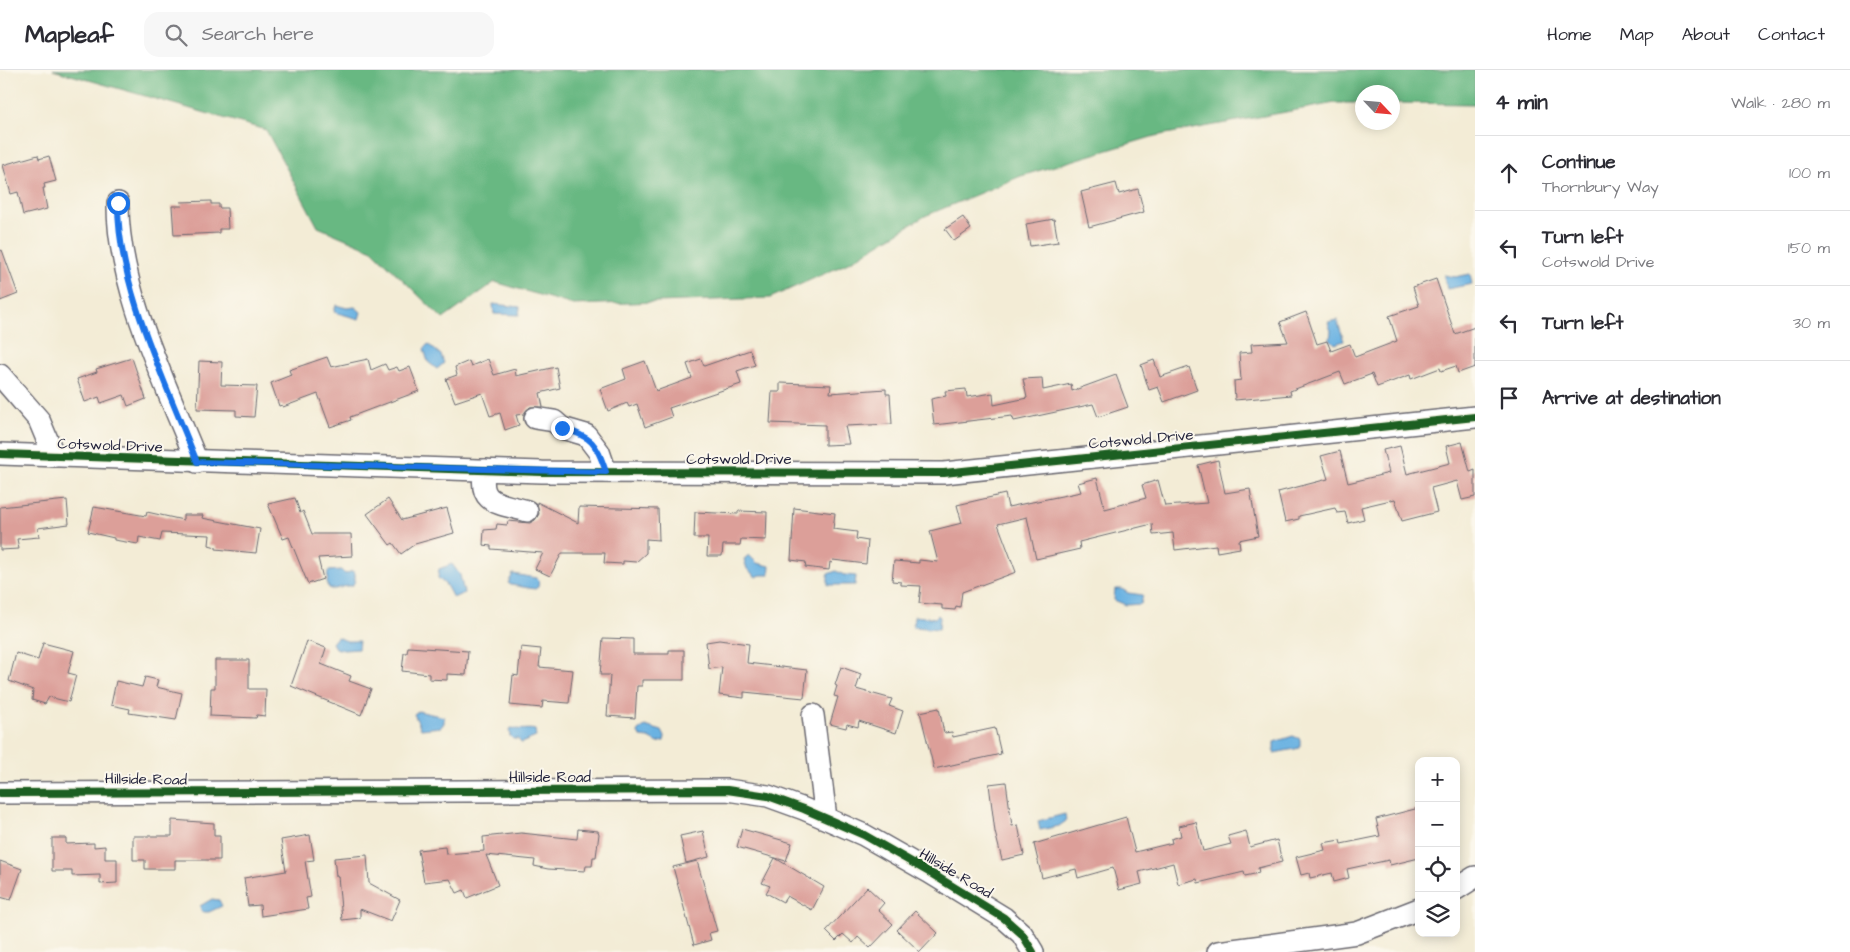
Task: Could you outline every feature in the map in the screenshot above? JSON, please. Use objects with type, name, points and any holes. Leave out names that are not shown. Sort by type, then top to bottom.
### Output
[{"type":"street","points":[[118,203],[120,245],[143,325],[197,462]]},
{"type":"street","points":[[0,375],[39,420],[54,456]]},
{"type":"street","name":"Cotswold Drive","points":[[0,454],[197,462],[485,470],[944,473],[1475,417]]},
{"type":"street","points":[[535,418],[554,421],[562,428],[586,436],[600,452],[606,472]]},
{"type":"street","points":[[485,470],[482,482],[486,494],[493,503],[527,511]]},
{"type":"street","points":[[813,715],[826,818]]},
{"type":"street","name":"Hillside Road","points":[[10,793],[727,790],[768,796],[864,835],[992,911],[1022,934],[1033,952]]},
{"type":"street","points":[[1460,886],[1475,877]]},
{"type":"street","points":[[1218,952],[1356,933],[1415,911]]},
{"type":"green space","points":[[53,70],[1475,70],[1475,104],[1400,103],[1400,85],[1355,85],[1355,103],[1335,103],[1155,136],[1021,176],[925,216],[846,264],[770,298],[573,305],[495,282],[443,319],[372,250],[318,227],[266,130]]},
{"type":"water","points":[[1470,274],[1472,284],[1447,289],[1444,275],[1455,277]]},
{"type":"water","points":[[493,304],[520,307],[519,315],[494,314]]},
{"type":"water","points":[[336,305],[347,308],[355,307],[361,312],[359,319],[334,312]]},
{"type":"water","points":[[1337,320],[1344,341],[1335,344],[1330,339],[1331,331],[1328,322]]},
{"type":"water","points":[[428,344],[441,355],[444,363],[437,369],[428,362],[424,349]]},
{"type":"water","points":[[749,555],[757,563],[770,566],[769,575],[756,577],[747,569],[744,559]]},
{"type":"water","points":[[452,564],[460,575],[464,593],[453,598],[446,585],[438,578],[439,569]]},
{"type":"water","points":[[341,570],[345,574],[352,571],[355,573],[355,581],[352,586],[330,589],[327,585],[328,571]]},
{"type":"water","points":[[836,571],[844,575],[856,576],[855,585],[828,585],[828,574]]},
{"type":"water","points":[[513,574],[536,578],[539,581],[538,587],[535,589],[511,585],[508,583]]},
{"type":"water","points":[[1115,589],[1143,595],[1141,604],[1126,605],[1114,600]]},
{"type":"water","points":[[938,615],[940,617],[939,629],[913,627],[914,616],[935,618]]},
{"type":"water","points":[[337,637],[347,641],[359,641],[358,649],[344,650],[335,648],[332,643]]},
{"type":"water","points":[[418,711],[444,717],[444,723],[441,727],[421,729],[414,714]]},
{"type":"water","points":[[645,726],[662,731],[665,737],[664,741],[658,743],[649,738],[641,737],[638,734],[639,730]]},
{"type":"water","points":[[509,729],[535,730],[536,737],[521,743],[518,739],[513,739],[510,736]]},
{"type":"water","points":[[1293,736],[1300,739],[1300,748],[1274,753],[1274,742]]},
{"type":"water","points":[[1065,814],[1066,821],[1059,826],[1040,830],[1038,821]]},
{"type":"water","points":[[212,899],[219,900],[222,906],[209,912],[202,912],[200,906]]},
{"type":"building","points":[[38,155],[39,159],[49,156],[56,181],[44,184],[47,209],[23,215],[18,192],[11,194],[3,165]]},
{"type":"building","points":[[1116,183],[1119,194],[1138,189],[1144,212],[1089,227],[1081,192]]},
{"type":"building","points":[[211,201],[211,204],[219,204],[219,208],[227,208],[228,229],[219,229],[219,233],[174,235],[172,206],[182,206],[181,202]]},
{"type":"building","points":[[963,217],[971,229],[954,241],[945,229]]},
{"type":"building","points":[[1054,219],[1058,242],[1030,246],[1026,224]]},
{"type":"building","points":[[2,250],[18,294],[0,301],[0,251]]},
{"type":"building","points":[[1436,279],[1455,334],[1475,327],[1475,367],[1458,373],[1456,366],[1441,371],[1440,368],[1411,379],[1410,375],[1377,387],[1372,374],[1345,384],[1340,372],[1290,391],[1291,395],[1235,400],[1234,381],[1241,380],[1239,353],[1252,352],[1251,344],[1288,342],[1280,322],[1306,312],[1317,344],[1327,341],[1331,351],[1350,344],[1355,357],[1397,341],[1389,316],[1419,306],[1413,287]]},
{"type":"building","points":[[750,350],[755,365],[737,371],[741,384],[669,408],[672,417],[645,427],[637,404],[629,407],[627,403],[608,411],[600,389],[626,379],[623,369],[645,361],[656,391],[692,378],[687,364],[701,359],[704,366]]},
{"type":"building","points":[[327,357],[331,367],[368,359],[371,370],[385,364],[388,370],[397,367],[399,371],[410,367],[419,391],[350,417],[351,420],[330,427],[318,394],[283,407],[282,405],[279,406],[271,383],[291,375],[289,370]]},
{"type":"building","points":[[132,358],[146,399],[128,406],[124,395],[101,403],[99,397],[85,402],[77,379],[97,372],[96,369]]},
{"type":"building","points":[[488,359],[494,375],[515,369],[516,376],[556,367],[560,388],[540,393],[543,407],[530,407],[524,414],[516,415],[519,425],[505,430],[500,413],[490,416],[482,393],[455,402],[446,379],[457,375],[455,367],[469,361],[471,366]]},
{"type":"building","points":[[1154,360],[1160,377],[1189,367],[1197,390],[1164,402],[1158,387],[1149,390],[1141,365]]},
{"type":"building","points":[[199,361],[222,362],[221,385],[257,386],[254,417],[236,416],[236,410],[197,409]]},
{"type":"building","points":[[1116,375],[1128,407],[1098,417],[1093,404],[1014,421],[1012,416],[934,425],[931,399],[946,396],[945,391],[966,389],[967,397],[993,393],[994,405],[1027,398],[1023,379],[1042,378],[1043,390],[1071,384],[1072,391]]},
{"type":"building","points":[[780,383],[831,385],[830,393],[886,389],[886,394],[890,394],[892,424],[845,426],[849,444],[825,445],[825,425],[770,423],[772,392],[780,392]]},
{"type":"building","points":[[1462,442],[1470,472],[1475,470],[1475,497],[1462,500],[1457,481],[1431,488],[1437,512],[1402,521],[1395,499],[1361,507],[1364,519],[1348,523],[1345,512],[1337,513],[1335,508],[1299,516],[1299,519],[1285,522],[1278,492],[1328,479],[1321,456],[1340,451],[1348,483],[1389,473],[1383,450],[1400,446],[1407,474],[1450,463],[1446,446]]},
{"type":"building","points":[[1218,460],[1225,493],[1250,489],[1258,536],[1239,540],[1240,548],[1217,552],[1216,545],[1175,550],[1173,533],[1153,535],[1152,524],[1079,542],[1080,549],[1036,559],[1027,517],[998,524],[1016,572],[962,592],[960,607],[956,606],[955,610],[942,609],[942,605],[919,603],[921,586],[901,585],[901,582],[892,581],[894,561],[919,563],[919,560],[938,562],[930,531],[962,523],[957,505],[1005,494],[1008,507],[1081,492],[1078,483],[1097,478],[1105,509],[1146,498],[1142,485],[1158,480],[1165,506],[1207,503],[1198,465]]},
{"type":"building","points":[[295,498],[300,513],[303,511],[312,534],[351,534],[352,556],[318,558],[323,579],[308,584],[289,537],[283,539],[268,504]]},
{"type":"building","points":[[388,499],[402,520],[447,508],[454,533],[415,544],[401,554],[393,543],[390,545],[367,514]]},
{"type":"building","points":[[67,500],[69,524],[38,528],[39,537],[17,539],[19,549],[0,550],[0,507]]},
{"type":"building","points":[[537,502],[578,523],[579,507],[658,509],[659,540],[646,539],[646,553],[636,562],[623,561],[623,564],[604,563],[605,553],[562,553],[550,576],[535,569],[543,553],[491,549],[491,546],[483,545],[484,530],[496,529],[497,524],[507,525],[508,521],[530,523],[535,520],[539,514]]},
{"type":"building","points":[[94,507],[146,516],[147,512],[183,520],[183,515],[203,515],[202,518],[260,529],[256,553],[216,549],[216,547],[209,545],[210,535],[162,533],[160,541],[139,537],[138,544],[114,540],[114,538],[88,532]]},
{"type":"building","points":[[794,508],[835,513],[833,529],[857,532],[856,539],[868,541],[866,564],[833,560],[832,563],[830,562],[829,570],[805,567],[806,562],[791,560]]},
{"type":"building","points":[[738,511],[767,512],[766,540],[741,539],[740,545],[723,545],[722,556],[707,556],[708,538],[694,538],[695,512],[738,514]]},
{"type":"building","points":[[603,638],[633,639],[633,654],[669,654],[669,650],[684,650],[684,680],[642,680],[642,686],[637,686],[635,718],[607,716],[610,675],[600,675]]},
{"type":"building","points":[[719,640],[749,644],[747,663],[807,670],[804,698],[744,692],[744,698],[719,695],[722,667],[709,669],[706,642]]},
{"type":"building","points":[[307,641],[326,648],[321,664],[351,676],[349,681],[371,689],[361,715],[291,686]]},
{"type":"building","points":[[43,643],[74,651],[68,673],[76,675],[69,702],[49,697],[45,704],[32,700],[33,690],[9,681],[16,653],[38,660]]},
{"type":"building","points":[[408,647],[468,651],[466,675],[447,674],[447,680],[429,679],[429,674],[402,671],[404,653],[407,653]]},
{"type":"building","points":[[521,647],[541,649],[539,667],[573,670],[569,703],[543,701],[542,708],[510,705],[513,675],[518,676]]},
{"type":"building","points":[[215,660],[249,660],[249,689],[266,689],[265,716],[257,715],[256,718],[210,716],[211,688],[215,688]]},
{"type":"building","points":[[841,667],[861,674],[856,689],[892,699],[889,706],[903,711],[896,733],[859,721],[858,727],[847,724],[846,728],[830,724],[838,697],[834,696],[837,686],[835,685]]},
{"type":"building","points":[[145,677],[158,680],[156,687],[182,693],[176,720],[129,713],[130,709],[111,705],[116,681],[142,687]]},
{"type":"building","points":[[939,708],[944,733],[952,732],[953,737],[995,728],[1001,754],[934,769],[920,712]]},
{"type":"building","points":[[1006,782],[1012,826],[1018,825],[1024,855],[1002,860],[995,832],[989,784]]},
{"type":"building","points":[[1415,809],[1415,859],[1390,865],[1389,860],[1347,869],[1349,878],[1334,882],[1332,873],[1310,878],[1309,873],[1301,875],[1296,857],[1325,850],[1323,843],[1340,840],[1341,844],[1380,836],[1376,819]]},
{"type":"building","points":[[1126,817],[1135,852],[1172,843],[1171,839],[1181,836],[1179,826],[1196,822],[1203,851],[1231,844],[1228,836],[1246,831],[1250,847],[1277,840],[1282,862],[1258,868],[1259,873],[1245,876],[1244,872],[1198,883],[1197,879],[1178,884],[1173,863],[1139,872],[1142,884],[1119,890],[1113,868],[1078,878],[1076,869],[1042,878],[1034,844]]},
{"type":"building","points":[[172,820],[214,823],[214,836],[220,836],[220,860],[175,860],[175,869],[145,869],[145,860],[133,860],[133,836],[172,836]]},
{"type":"building","points":[[578,829],[598,831],[599,834],[596,857],[593,857],[592,866],[586,866],[585,871],[548,869],[534,866],[535,860],[486,855],[498,885],[467,898],[464,890],[457,893],[450,879],[424,882],[418,850],[445,847],[446,854],[484,851],[483,837],[521,833],[577,839]]},
{"type":"building","points":[[742,829],[792,843],[786,861],[737,847]]},
{"type":"building","points":[[703,831],[709,857],[686,863],[680,836]]},
{"type":"building","points":[[310,835],[314,860],[305,861],[311,897],[306,898],[308,909],[261,916],[260,905],[248,906],[244,878],[286,871],[281,840]]},
{"type":"building","points":[[52,838],[66,838],[66,844],[94,843],[94,847],[105,846],[105,859],[117,859],[117,883],[100,884],[100,875],[72,876],[72,871],[52,871]]},
{"type":"building","points":[[367,855],[369,883],[400,900],[391,921],[360,909],[360,918],[342,920],[338,876],[336,876],[334,858]]},
{"type":"building","points":[[775,858],[824,887],[812,910],[787,896],[783,902],[766,893],[770,886],[762,883]]},
{"type":"building","points":[[0,861],[22,869],[11,900],[0,897]]},
{"type":"building","points":[[697,861],[717,931],[709,933],[711,940],[694,945],[673,867]]},
{"type":"building","points":[[867,887],[884,903],[878,910],[893,924],[870,948],[858,937],[853,943],[843,934],[836,941],[826,931]]},
{"type":"building","points":[[915,911],[938,933],[920,952],[897,930]]},
{"type":"cycle path","points":[[0,454],[542,472],[944,473],[1475,417]]},
{"type":"cycle path","points":[[0,793],[727,790],[768,796],[804,809],[864,835],[929,872],[1004,918],[1022,934],[1033,952]]},
{"type":"route","points":[[118,203],[120,245],[143,325],[197,462],[542,472],[606,472],[600,452],[586,436],[562,428]]}]
